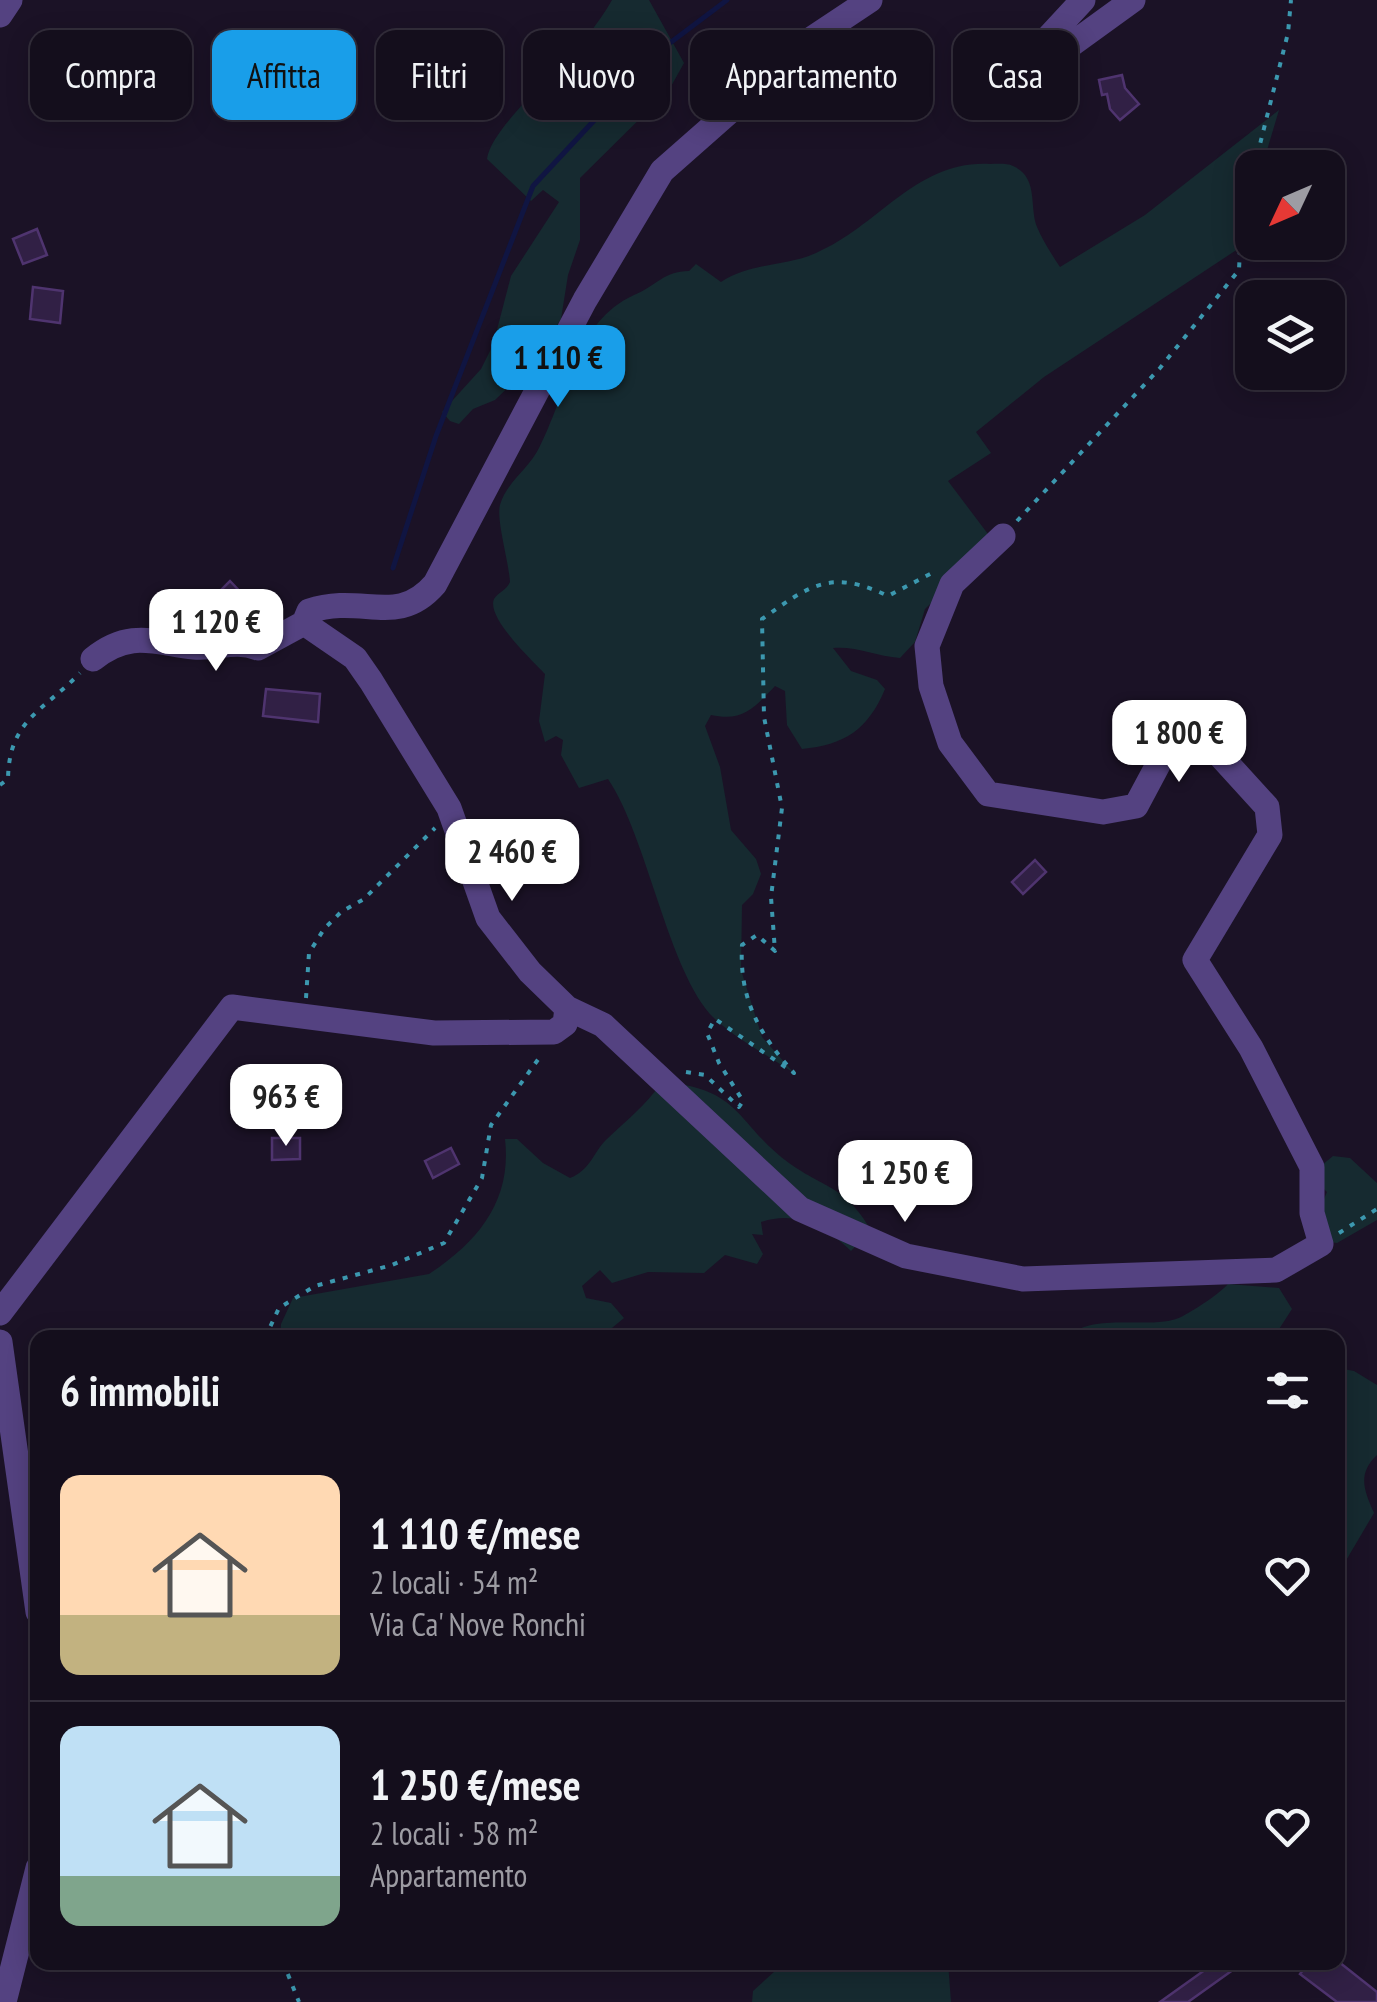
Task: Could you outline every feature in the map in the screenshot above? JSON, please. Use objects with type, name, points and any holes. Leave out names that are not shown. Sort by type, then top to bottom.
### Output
[{"type":"street","points":[[0,15],[10,0]]},
{"type":"street","points":[[93,659],[105,649],[162,638],[193,647],[242,642],[258,648],[304,623],[309,611],[332,604],[363,603],[394,609],[418,603],[435,584],[585,300],[662,171],[813,38],[870,0]]},
{"type":"street","points":[[1083,0],[1046,40],[1041,59],[1046,63],[1133,0]]},
{"type":"street","points":[[0,1313],[232,1006],[434,1034],[562,1018],[603,1025],[800,1209],[906,1256],[1023,1280],[1276,1270],[1321,1244],[1312,1213],[1312,1167],[1251,1048],[1195,960],[1270,835],[1267,807],[1184,716],[1136,806],[1103,812],[988,794],[950,743],[931,686],[928,646],[952,584],[1003,536]]},
{"type":"street","points":[[304,623],[355,658],[448,808],[488,918],[562,1018]]},
{"type":"street","points":[[0,1342],[30,1555]]},
{"type":"street","points":[[4,2002],[30,1900]]},
{"type":"path","points":[[1258,150],[1288,33],[1290,0]]},
{"type":"path","points":[[1003,536],[1160,368],[1240,270],[1240,260]]},
{"type":"path","points":[[657,1077],[689,1070],[705,1075],[739,1107],[743,1101],[718,1063],[706,1032],[715,1019],[794,1073],[762,1037],[740,970],[742,944],[756,935],[775,950],[771,897],[782,808],[764,717],[762,618],[816,582],[867,586],[888,596],[938,568]]},
{"type":"path","points":[[0,785],[8,779],[8,748],[15,734],[93,659]]},
{"type":"path","points":[[304,1013],[308,952],[324,930],[417,848],[448,808]]},
{"type":"path","points":[[268,1330],[279,1308],[315,1286],[392,1266],[444,1243],[482,1178],[490,1125],[562,1018]]},
{"type":"path","points":[[1321,1244],[1377,1209]]},
{"type":"path","points":[[285,1970],[299,2002]]},
{"type":"shaded area","points":[[612,0],[649,0],[666,30],[592,30]]},
{"type":"shaded area","points":[[670,38],[684,63],[670,88]]},
{"type":"shaded area","points":[[523,104],[523,120],[639,120],[580,178],[580,240],[568,275],[561,319],[535,361],[495,400],[473,409],[459,424],[442,412],[481,369],[493,345],[511,276],[559,202],[543,190],[531,201],[487,159]]},
{"type":"shaded area","points":[[1279,110],[1267,150],[1235,150],[1235,251],[1044,377],[976,432],[991,453],[948,481],[994,542],[925,609],[915,642],[900,658],[833,648],[851,671],[877,680],[885,689],[862,725],[830,744],[802,749],[787,725],[785,691],[775,686],[740,715],[711,715],[705,726],[720,767],[731,830],[756,859],[761,874],[753,894],[742,905],[741,970],[762,1037],[794,1073],[725,1027],[700,1000],[685,972],[635,836],[608,779],[579,788],[561,755],[563,740],[556,736],[545,742],[539,721],[545,674],[512,639],[493,607],[494,599],[510,582],[500,521],[503,497],[539,448],[575,361],[598,323],[614,307],[666,276],[689,271],[696,264],[721,282],[744,271],[816,253],[839,241],[919,183],[964,166],[1011,165],[1027,177],[1037,227],[1060,267],[1145,215]]},
{"type":"shaded area","points":[[662,1082],[688,1086],[724,1100],[789,1163],[843,1196],[871,1230],[851,1251],[810,1223],[774,1219],[761,1222],[763,1235],[752,1234],[763,1254],[757,1264],[725,1255],[704,1273],[648,1272],[612,1283],[600,1270],[582,1286],[586,1298],[611,1303],[624,1318],[609,1330],[281,1330],[293,1298],[429,1274],[463,1248],[497,1200],[506,1161],[505,1139],[517,1139],[543,1163],[570,1178],[583,1170],[602,1144]]},
{"type":"shaded area","points":[[1333,1156],[1350,1158],[1377,1183],[1377,1220],[1337,1243],[1323,1241],[1320,1208],[1327,1192],[1310,1175]]},
{"type":"shaded area","points":[[1228,1284],[1279,1288],[1292,1309],[1278,1330],[1077,1330],[1107,1323],[1171,1320]]},
{"type":"shaded area","points":[[1345,1369],[1377,1385],[1377,1455],[1364,1482],[1374,1513],[1345,1562]]},
{"type":"shaded area","points":[[776,1970],[949,1970],[951,2002],[752,2002],[753,1991]]},
{"type":"building","points":[[1122,75],[1125,88],[1139,104],[1120,120],[1110,109],[1107,94],[1102,95],[1099,80]]},
{"type":"building","points":[[37,229],[47,255],[23,264],[13,239]]},
{"type":"building","points":[[33,287],[63,291],[60,323],[30,319]]},
{"type":"building","points":[[230,581],[270,623],[257,630],[220,591]]},
{"type":"building","points":[[266,689],[320,694],[318,722],[263,716]]},
{"type":"building","points":[[1035,860],[1046,872],[1023,894],[1012,882]]},
{"type":"building","points":[[297,1066],[330,1071],[328,1088],[294,1083]]},
{"type":"building","points":[[272,1138],[300,1138],[300,1159],[272,1160]]},
{"type":"building","points":[[451,1148],[459,1164],[433,1178],[425,1161]]},
{"type":"building","points":[[1345,1967],[1377,1992],[1377,2002],[1337,2002],[1300,1974],[1303,1970],[1345,1970]]},
{"type":"building","points":[[1205,1970],[1233,1970],[1188,2002],[1160,2002]]},
{"type":"waterway","points":[[393,568],[436,436],[533,186],[658,52],[727,0]]}]
